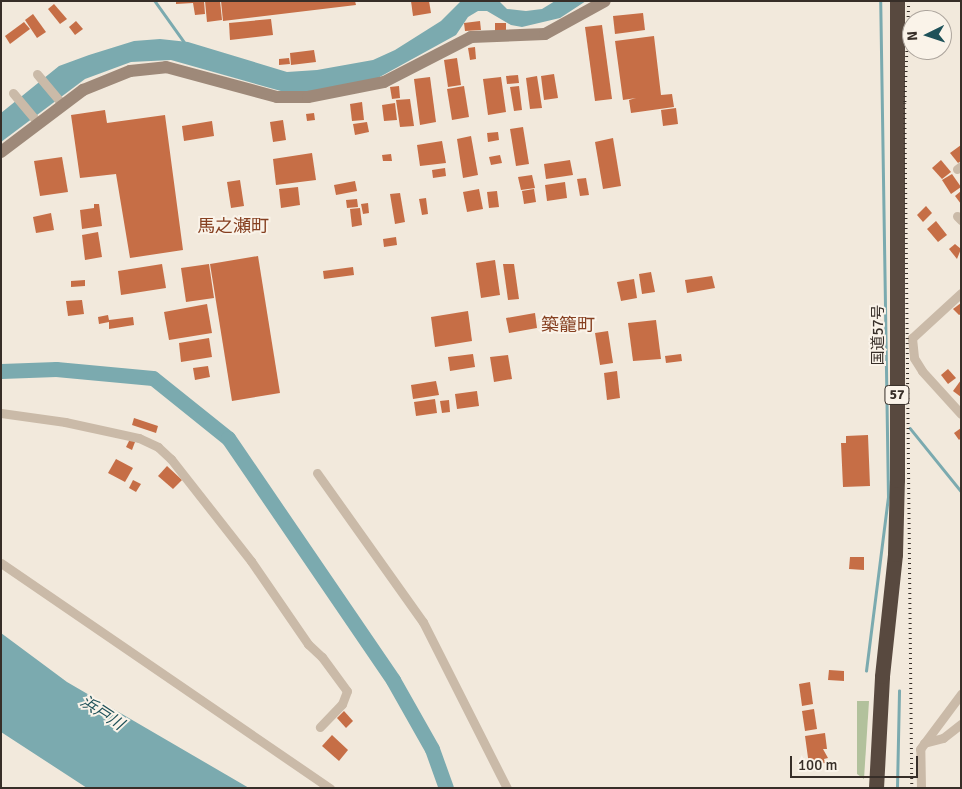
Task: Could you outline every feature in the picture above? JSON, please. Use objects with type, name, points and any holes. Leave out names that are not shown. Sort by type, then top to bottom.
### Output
[{"type":"highway","name":"国道57号","points":[[876,788],[882,676],[895,554],[897,480],[897,1]]},
{"type":"street","points":[[1,152],[62,104],[99,82],[151,67],[189,72],[277,97],[308,97],[346,92],[384,82],[462,39],[545,34],[605,1]]},
{"type":"street","points":[[37,74],[62,104]]},
{"type":"street","points":[[13,93],[38,123]]},
{"type":"street","points":[[961,293],[912,338],[914,358],[922,371],[961,414]]},
{"type":"street","points":[[1,413],[65,422],[138,438],[171,459],[252,561],[308,644],[322,657],[347,691],[342,704],[320,727]]},
{"type":"street","points":[[317,473],[423,622],[507,788]]},
{"type":"street","points":[[1,563],[330,788]]},
{"type":"street","points":[[921,788],[919,758],[924,744],[961,694]]},
{"type":"street","points":[[924,744],[943,738],[961,724]]},
{"type":"green space","points":[[857,701],[869,701],[864,779],[857,774]]},
{"type":"water","points":[[461,1],[499,1],[507,9],[526,11],[542,9],[555,1],[586,1],[560,18],[522,27],[511,25],[487,11],[478,11],[468,17],[456,35],[376,79],[325,90],[288,93],[171,60],[131,62],[85,79],[1,142],[1,113],[59,66],[134,41],[160,39],[188,42],[287,72],[317,70],[373,60],[395,50],[441,21]]},
{"type":"water","name":"浜戸川","points":[[1,633],[67,682],[249,788],[87,788],[1,732]]},
{"type":"building","points":[[176,1],[204,1],[205,14],[195,15],[193,3],[176,4]]},
{"type":"building","points":[[205,1],[220,1],[222,20],[207,22]]},
{"type":"building","points":[[221,1],[355,1],[356,5],[223,21]]},
{"type":"building","points":[[411,1],[429,1],[431,13],[413,16]]},
{"type":"building","points":[[54,4],[67,19],[60,24],[48,9]]},
{"type":"building","points":[[643,13],[645,30],[615,34],[613,16]]},
{"type":"building","points":[[33,14],[46,32],[37,38],[25,20]]},
{"type":"building","points":[[271,19],[273,35],[230,40],[229,23]]},
{"type":"building","points":[[76,21],[83,29],[75,35],[69,27]]},
{"type":"building","points":[[480,21],[481,30],[465,31],[464,23]]},
{"type":"building","points":[[24,22],[30,29],[10,44],[5,36]]},
{"type":"building","points":[[495,23],[506,23],[506,31],[495,31]]},
{"type":"building","points":[[602,25],[612,99],[595,101],[585,27]]},
{"type":"building","points":[[654,36],[661,95],[672,94],[674,107],[631,113],[629,100],[636,98],[623,100],[615,41]]},
{"type":"building","points":[[475,47],[476,59],[470,60],[468,48]]},
{"type":"building","points":[[314,50],[316,62],[291,65],[290,53]]},
{"type":"building","points":[[289,58],[290,64],[279,65],[279,59]]},
{"type":"building","points":[[457,58],[461,85],[448,87],[444,60]]},
{"type":"building","points":[[554,74],[558,98],[544,100],[541,76]]},
{"type":"building","points":[[518,75],[519,83],[507,84],[506,76]]},
{"type":"building","points":[[537,76],[542,108],[530,109],[526,78]]},
{"type":"building","points":[[430,77],[436,122],[420,125],[414,79]]},
{"type":"building","points":[[501,77],[506,112],[488,115],[483,79]]},
{"type":"building","points":[[399,86],[400,98],[392,99],[390,87]]},
{"type":"building","points":[[464,86],[469,117],[452,120],[447,89]]},
{"type":"building","points":[[519,86],[522,110],[514,111],[510,87]]},
{"type":"building","points":[[410,99],[414,126],[400,127],[396,100]]},
{"type":"building","points":[[362,102],[364,120],[352,121],[350,104]]},
{"type":"building","points":[[395,103],[397,120],[384,121],[382,105]]},
{"type":"building","points":[[676,108],[678,124],[663,126],[661,110]]},
{"type":"building","points":[[105,110],[107,123],[165,115],[183,250],[130,258],[116,174],[80,178],[71,115]]},
{"type":"building","points":[[314,113],[315,120],[307,121],[306,114]]},
{"type":"building","points":[[283,120],[286,140],[273,142],[270,122]]},
{"type":"building","points":[[212,121],[214,136],[184,141],[182,126]]},
{"type":"building","points":[[367,122],[369,132],[355,135],[353,124]]},
{"type":"building","points":[[523,127],[529,164],[516,166],[510,129]]},
{"type":"building","points":[[498,132],[499,140],[488,142],[487,133]]},
{"type":"building","points":[[471,136],[478,175],[463,178],[457,139]]},
{"type":"building","points":[[613,138],[621,186],[603,189],[595,142]]},
{"type":"building","points":[[442,141],[446,163],[420,166],[417,145]]},
{"type":"building","points":[[961,145],[961,161],[958,163],[950,153]]},
{"type":"building","points":[[312,153],[316,180],[276,185],[273,159]]},
{"type":"building","points":[[391,154],[392,161],[383,161],[382,155]]},
{"type":"building","points":[[500,155],[502,163],[491,165],[489,157]]},
{"type":"building","points":[[62,157],[68,192],[40,196],[34,161]]},
{"type":"building","points":[[570,160],[573,175],[546,179],[544,164]]},
{"type":"building","points":[[941,160],[951,172],[942,179],[932,168]]},
{"type":"building","points":[[445,168],[446,176],[433,178],[432,170]]},
{"type":"building","points":[[952,174],[961,187],[951,194],[942,180]]},
{"type":"building","points":[[532,175],[535,188],[521,190],[518,177]]},
{"type":"building","points":[[586,178],[589,195],[580,196],[577,179]]},
{"type":"building","points":[[240,180],[244,206],[231,208],[227,182]]},
{"type":"building","points":[[355,181],[357,191],[336,195],[334,185]]},
{"type":"building","points":[[565,182],[567,198],[547,201],[545,185]]},
{"type":"building","points":[[298,187],[300,205],[281,208],[279,189]]},
{"type":"building","points":[[479,189],[483,209],[467,212],[463,192]]},
{"type":"building","points":[[534,189],[536,202],[524,204],[522,191]]},
{"type":"building","points":[[497,191],[499,207],[489,208],[487,192]]},
{"type":"building","points":[[961,191],[961,204],[955,196]]},
{"type":"building","points":[[400,193],[405,222],[395,224],[390,194]]},
{"type":"building","points":[[426,198],[428,214],[422,215],[419,199]]},
{"type":"building","points":[[357,199],[358,207],[347,208],[346,200]]},
{"type":"building","points":[[368,203],[369,213],[363,214],[361,204]]},
{"type":"building","points":[[94,204],[99,204],[102,226],[82,229],[80,210],[94,208]]},
{"type":"building","points":[[926,206],[932,213],[923,222],[917,215]]},
{"type":"building","points":[[360,208],[362,225],[352,227],[350,209]]},
{"type":"building","points":[[51,213],[54,230],[36,233],[33,217]]},
{"type":"building","points":[[936,221],[947,235],[938,242],[927,229]]},
{"type":"building","points":[[98,232],[102,257],[85,260],[82,235]]},
{"type":"building","points":[[396,237],[397,245],[384,247],[383,239]]},
{"type":"building","points":[[955,244],[961,249],[957,259],[949,249]]},
{"type":"building","points":[[258,256],[280,393],[232,401],[210,264]]},
{"type":"building","points":[[495,260],[500,295],[481,298],[476,263]]},
{"type":"building","points":[[162,264],[166,288],[121,295],[118,271]]},
{"type":"building","points":[[209,264],[214,298],[186,302],[181,268]]},
{"type":"building","points":[[503,264],[514,264],[519,299],[508,300]]},
{"type":"building","points":[[353,267],[354,275],[324,279],[323,271]]},
{"type":"building","points":[[651,272],[655,292],[642,294],[639,274]]},
{"type":"building","points":[[712,276],[715,288],[687,293],[685,280]]},
{"type":"building","points":[[634,279],[637,298],[621,301],[617,282]]},
{"type":"building","points":[[85,280],[85,286],[71,287],[71,281]]},
{"type":"building","points":[[82,300],[84,314],[68,316],[66,301]]},
{"type":"building","points":[[961,303],[961,314],[959,315],[953,309]]},
{"type":"building","points":[[207,304],[212,333],[169,340],[164,312]]},
{"type":"building","points":[[468,311],[472,341],[435,347],[431,317]]},
{"type":"building","points":[[535,313],[537,328],[509,333],[506,318]]},
{"type":"building","points":[[108,315],[109,320],[133,317],[134,325],[109,329],[109,322],[99,324],[98,317]]},
{"type":"building","points":[[656,320],[661,359],[633,361],[628,323]]},
{"type":"building","points":[[608,331],[613,363],[600,365],[595,333]]},
{"type":"building","points":[[209,338],[212,357],[181,362],[179,343]]},
{"type":"building","points":[[473,354],[475,367],[450,371],[448,357]]},
{"type":"building","points":[[681,354],[682,361],[666,363],[665,356]]},
{"type":"building","points":[[508,355],[512,379],[494,382],[490,357]]},
{"type":"building","points":[[208,366],[210,377],[195,380],[193,368]]},
{"type":"building","points":[[948,369],[956,378],[948,384],[941,375]]},
{"type":"building","points":[[617,371],[620,398],[607,400],[604,373]]},
{"type":"building","points":[[961,380],[961,397],[953,391]]},
{"type":"building","points":[[436,381],[439,395],[413,399],[411,385]]},
{"type":"building","points":[[477,391],[479,406],[457,409],[455,394]]},
{"type":"building","points":[[435,399],[437,413],[416,416],[414,402]]},
{"type":"building","points":[[449,400],[450,412],[442,413],[440,401]]},
{"type":"building","points":[[134,418],[158,426],[156,433],[132,425]]},
{"type":"building","points":[[961,428],[961,438],[959,440],[954,433]]},
{"type":"building","points":[[868,435],[870,486],[843,487],[841,443],[846,443],[846,436]]},
{"type":"building","points":[[130,439],[135,442],[132,450],[126,447]]},
{"type":"building","points":[[116,459],[133,468],[125,482],[108,473]]},
{"type":"building","points":[[167,466],[182,480],[173,489],[158,476]]},
{"type":"building","points":[[133,480],[141,484],[136,492],[129,488]]},
{"type":"building","points":[[850,557],[864,557],[864,570],[849,569]]},
{"type":"building","points":[[829,670],[844,671],[844,681],[828,680]]},
{"type":"building","points":[[810,682],[813,704],[802,706],[799,684]]},
{"type":"building","points":[[814,709],[817,729],[805,731],[802,711]]},
{"type":"building","points":[[344,711],[353,721],[346,728],[337,718]]},
{"type":"building","points":[[825,733],[827,749],[823,749],[828,758],[824,759],[825,763],[809,765],[805,736]]},
{"type":"building","points":[[332,735],[348,750],[339,761],[322,746]]},
{"type":"waterway","points":[[155,1],[185,43]]},
{"type":"waterway","points":[[866,671],[888,497],[880,1]]},
{"type":"waterway","points":[[1,371],[56,369],[153,378],[228,438],[393,680],[432,749],[446,788]]},
{"type":"waterway","points":[[910,428],[961,491]]},
{"type":"waterway","points":[[897,788],[899,691]]},
{"type":"railway","points":[[909,1],[905,103],[912,788]]},
{"type":"district","name":"馬之瀬町","points":[[233,226]]},
{"type":"district","name":"築籠町","points":[[568,325]]}]
